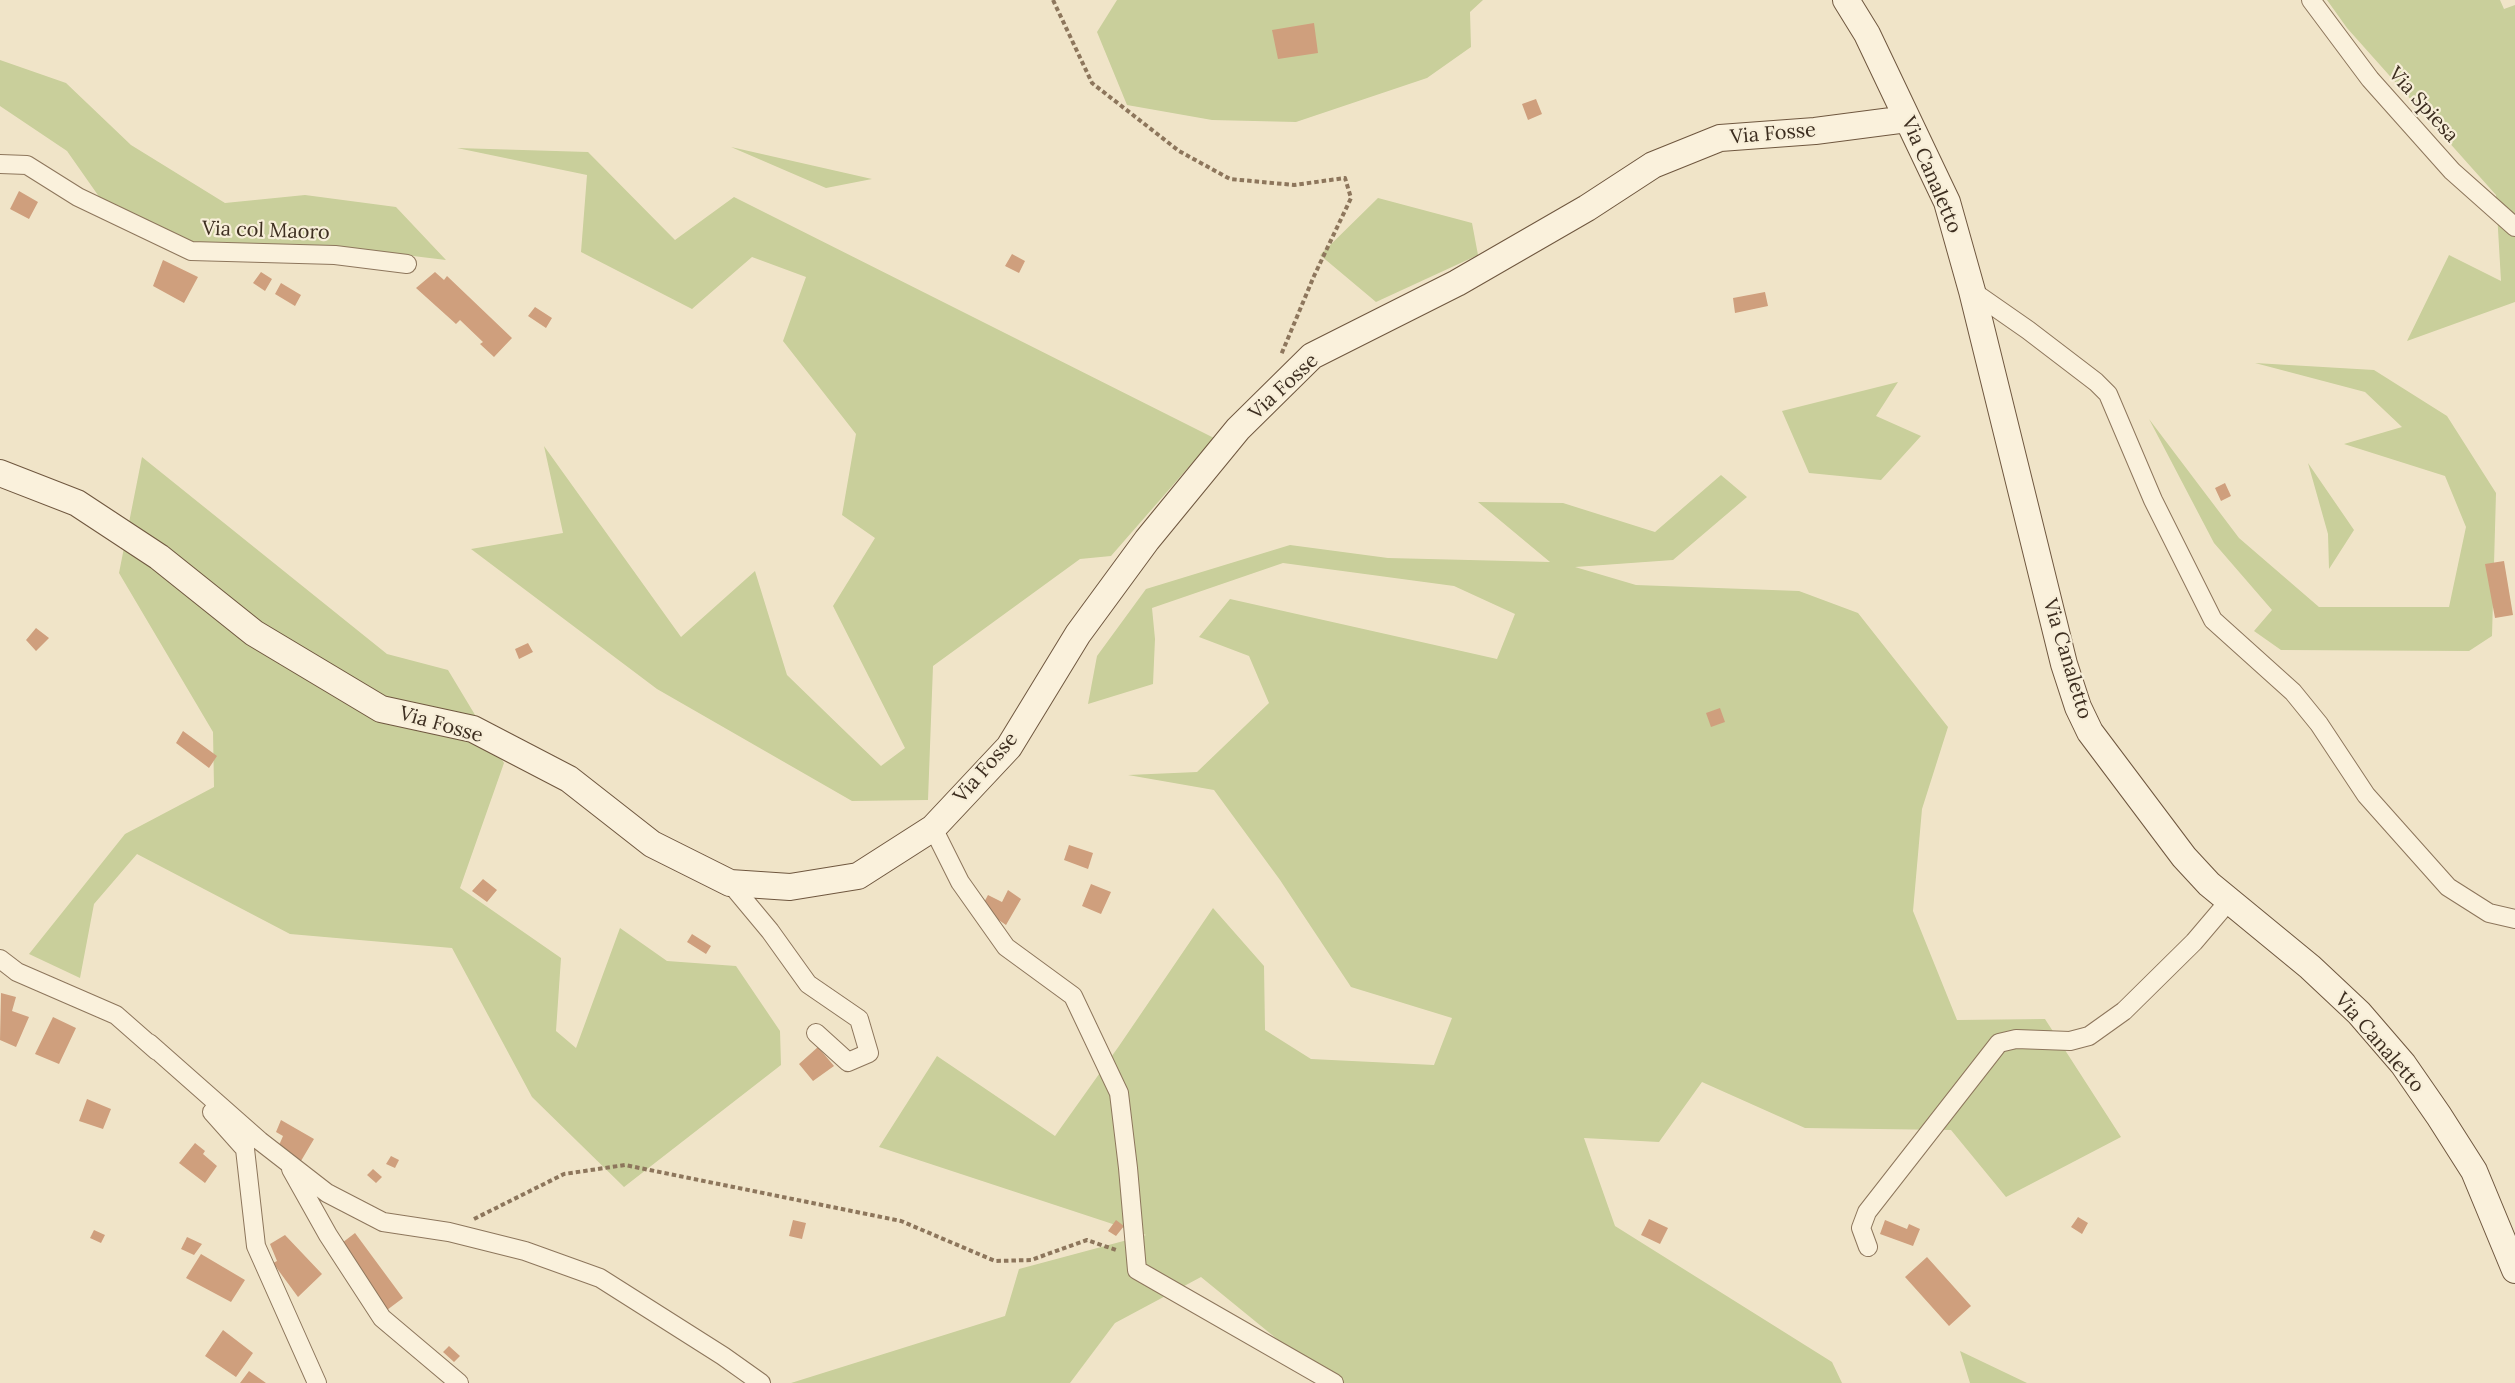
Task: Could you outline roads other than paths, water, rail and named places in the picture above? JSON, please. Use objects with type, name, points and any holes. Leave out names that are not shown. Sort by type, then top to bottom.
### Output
[{"type":"street","name":"Via Canaletto","points":[[1846,0],[1867,34],[1947,202],[1972,291],[2064,664],[2078,707],[2090,732],[2184,857],[2228,902],[2310,967],[2359,1013],[2403,1064],[2474,1171],[2515,1270]]},
{"type":"street","name":"Via Spiesa","points":[[2311,0],[2370,79],[2445,163],[2515,227]]},
{"type":"street","name":"Via Fosse","points":[[0,473],[77,503],[159,557],[254,633],[381,709],[473,729],[569,779],[652,844],[730,882],[790,887],[858,876],[933,828],[1009,747],[1078,634],[1147,540],[1238,429],[1312,356],[1457,283],[1587,208],[1653,165],[1692,149],[1720,138],[1815,131],[1907,119]]},
{"type":"street","name":"Via col Maoro","points":[[0,164],[27,165],[78,197],[191,251],[335,255],[407,264]]},
{"type":"street","points":[[1972,291],[2028,330],[2096,382],[2108,394],[2153,500],[2213,620],[2293,692],[2319,724],[2366,795],[2448,887],[2489,913],[2515,919]]},
{"type":"street","points":[[933,828],[960,882],[1006,947],[1073,996],[1114,1082],[1119,1093],[1137,1269],[1334,1383]]},
{"type":"street","points":[[730,882],[770,931],[808,984],[859,1019],[869,1053],[848,1062],[816,1033]]},
{"type":"street","points":[[1868,1247],[1861,1228],[1867,1212],[1999,1042],[2016,1039],[2070,1041],[2089,1036],[2124,1011],[2194,942],[2228,902]]},
{"type":"street","points":[[0,959],[17,972],[116,1015],[260,1142],[327,1193],[383,1222],[449,1232],[525,1251],[600,1278],[723,1356],[761,1383]]},
{"type":"street","points":[[149,1043],[245,1149],[256,1246],[317,1383]]},
{"type":"street","points":[[287,1162],[328,1235],[382,1318],[459,1383]]}]
